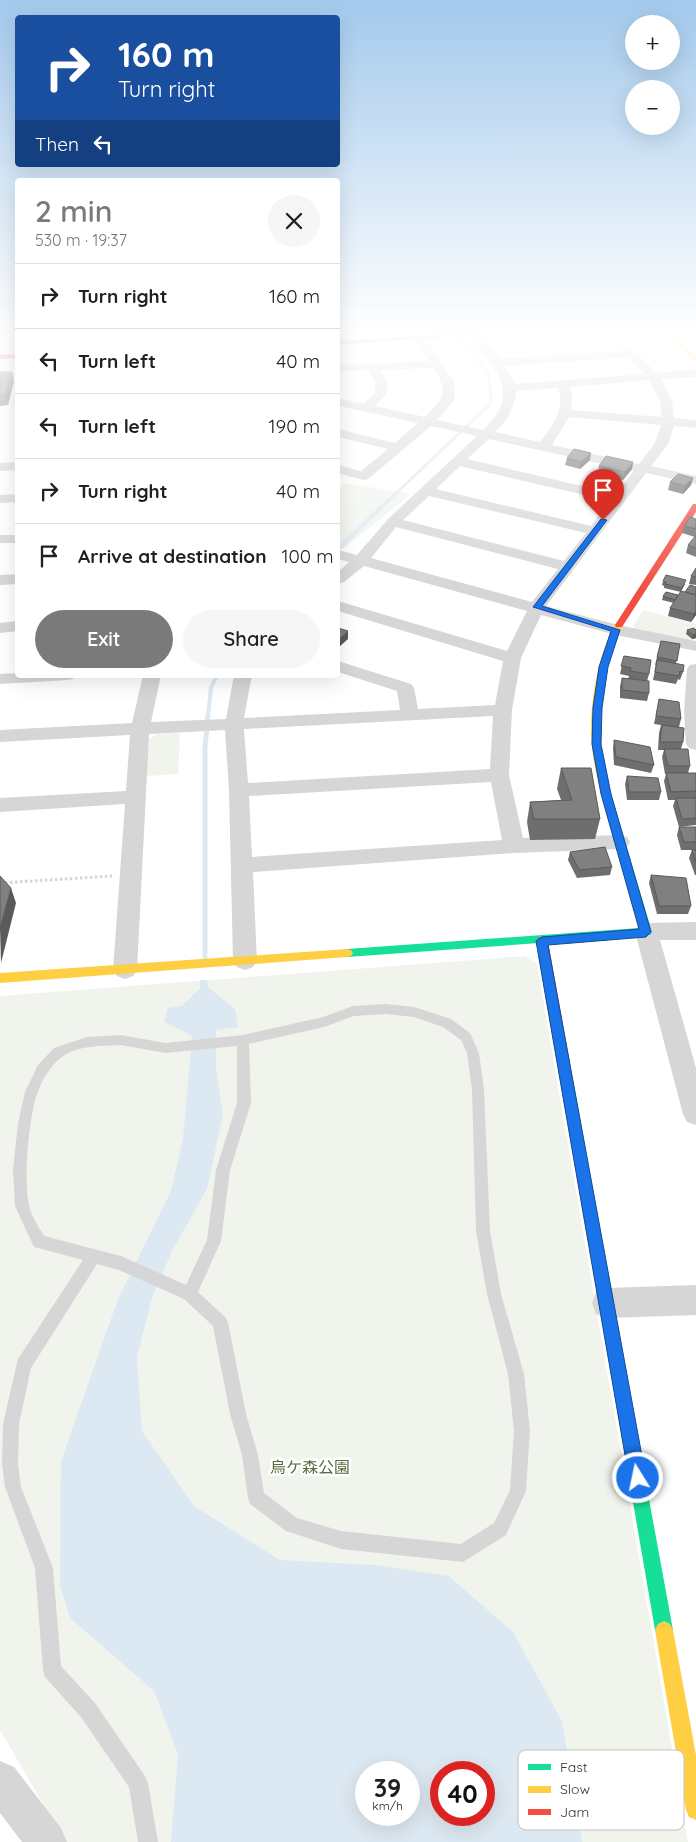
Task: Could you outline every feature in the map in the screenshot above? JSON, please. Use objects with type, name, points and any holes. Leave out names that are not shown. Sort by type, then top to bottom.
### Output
[{"type":"street","points":[[420,419],[696,480]]},
{"type":"street","points":[[340,577],[360,561],[394,522],[488,434],[501,419]]},
{"type":"street","points":[[544,446],[563,419]]},
{"type":"street","points":[[634,419],[696,424]]},
{"type":"street","points":[[514,846],[498,775],[503,710],[512,658],[537,607],[661,444],[668,419]]},
{"type":"street","points":[[340,470],[363,476],[429,421]]},
{"type":"street","points":[[340,433],[397,447]]},
{"type":"street","points":[[458,461],[620,498]]},
{"type":"street","points":[[0,467],[15,466]]},
{"type":"street","points":[[427,491],[595,531]]},
{"type":"street","points":[[0,499],[15,498]]},
{"type":"street","points":[[696,506],[616,630],[604,667],[598,708],[596,744],[606,794],[696,1114]]},
{"type":"street","points":[[394,522],[568,567]]},
{"type":"street","points":[[0,539],[15,538]]},
{"type":"street","points":[[340,555],[616,630],[696,646]]},
{"type":"street","points":[[0,580],[15,579]]},
{"type":"street","points":[[340,607],[512,658]]},
{"type":"street","points":[[0,628],[15,626]]},
{"type":"street","points":[[340,667],[405,688],[410,715]]},
{"type":"street","points":[[696,669],[696,744]]},
{"type":"street","points":[[0,679],[17,678]]},
{"type":"street","points":[[124,970],[140,729],[151,678]]},
{"type":"street","points":[[243,678],[234,724],[239,790],[245,961]]},
{"type":"street","points":[[0,736],[503,710]]},
{"type":"street","points":[[239,790],[498,775]]},
{"type":"street","points":[[0,805],[136,797]]},
{"type":"street","points":[[242,864],[514,846],[620,842]]},
{"type":"street","points":[[0,978],[542,941],[646,932],[696,931]]},
{"type":"street","points":[[542,941],[696,1810]]},
{"type":"street","points":[[607,1303],[696,1300]]},
{"type":"street","points":[[0,1780],[47,1842]]},
{"type":"lane","points":[[386,1009],[414,1012],[447,1023],[466,1037],[473,1053],[478,1089],[483,1231],[494,1294],[516,1374],[522,1431],[518,1491],[500,1529],[463,1553],[340,1540],[292,1525],[256,1498],[250,1455],[238,1414],[220,1322],[189,1294],[121,1263],[93,1257],[39,1242],[22,1206],[20,1170],[25,1123],[31,1092],[42,1069],[58,1052],[87,1042],[121,1040],[164,1048],[243,1040],[324,1022],[353,1011],[386,1009]]},
{"type":"lane","points":[[189,1294],[214,1242],[223,1170],[244,1103],[243,1040]]},
{"type":"lane","points":[[93,1257],[24,1365],[11,1424],[10,1464],[13,1487],[44,1568],[52,1670],[88,1710],[138,1783],[148,1842]]},
{"type":"path","points":[[0,883],[130,875]]},
{"type":"green space","points":[[346,483],[411,494],[343,549],[340,548],[340,488]]},
{"type":"green space","points":[[643,610],[696,624],[696,639],[690,641],[639,632],[633,626]]},
{"type":"green space","points":[[180,733],[178,774],[146,776],[148,740],[157,734]]},
{"type":"green space","name":"烏ケ森公園","points":[[525,956],[537,964],[672,1750],[518,1750],[518,1830],[684,1830],[684,1819],[688,1842],[62,1842],[63,1838],[0,1730],[0,996]]},
{"type":"shaded area","points":[[200,980],[207,980],[208,987],[235,1009],[238,1027],[216,1030],[216,1070],[223,1114],[207,1189],[172,1251],[152,1298],[137,1357],[142,1431],[194,1506],[280,1560],[375,1565],[449,1576],[513,1632],[562,1721],[567,1750],[518,1750],[518,1830],[580,1830],[582,1842],[171,1842],[178,1754],[154,1691],[70,1618],[60,1586],[61,1461],[118,1299],[171,1191],[183,1139],[192,1036],[164,1022],[168,1008],[182,1006],[200,988]]},
{"type":"building","points":[[574,449],[591,453],[581,462],[567,458]]},
{"type":"building","points":[[606,456],[633,462],[625,472],[599,466]]},
{"type":"building","points":[[678,474],[693,478],[685,486],[670,482]]},
{"type":"building","points":[[690,517],[696,519],[696,529],[684,526]]},
{"type":"building","points":[[696,535],[696,548],[688,545]]},
{"type":"building","points":[[696,568],[696,577],[691,576]]},
{"type":"building","points":[[666,575],[686,580],[682,588],[665,584],[666,582],[663,581]]},
{"type":"building","points":[[690,585],[696,587],[696,595],[685,592]]},
{"type":"building","points":[[681,591],[696,595],[696,611],[694,614],[670,608]]},
{"type":"building","points":[[666,592],[678,595],[675,600],[663,596]]},
{"type":"building","points":[[694,628],[696,634],[693,635],[687,630]]},
{"type":"building","points":[[340,629],[348,631],[340,638]]},
{"type":"building","points":[[661,641],[680,644],[677,661],[657,657]]},
{"type":"building","points":[[624,656],[651,660],[649,674],[630,671],[631,668],[621,666]]},
{"type":"building","points":[[657,660],[684,665],[683,672],[680,671],[679,676],[655,672]]},
{"type":"building","points":[[622,678],[649,681],[649,693],[622,690]]},
{"type":"building","points":[[659,699],[679,702],[681,719],[656,716]]},
{"type":"building","points":[[662,725],[684,728],[683,742],[660,742]]},
{"type":"building","points":[[614,740],[650,747],[654,765],[616,757]]},
{"type":"building","points":[[664,749],[688,749],[690,766],[668,766]]},
{"type":"building","points":[[561,768],[591,768],[600,819],[534,819],[530,802],[572,800]]},
{"type":"building","points":[[666,773],[696,773],[696,791],[671,792]]},
{"type":"building","points":[[627,776],[658,778],[661,792],[629,792]]},
{"type":"building","points":[[676,798],[696,798],[696,818],[682,819]]},
{"type":"building","points":[[679,827],[696,827],[696,842],[684,842]]},
{"type":"building","points":[[605,847],[612,867],[579,870],[570,852]]},
{"type":"building","points":[[692,850],[696,850],[696,862]]},
{"type":"building","points":[[651,875],[686,878],[691,906],[659,906]]},
{"type":"building","points":[[0,876],[11,888],[0,928]]},
{"type":"waterway","points":[[389,500],[474,419]]},
{"type":"waterway","points":[[340,547],[390,499]]},
{"type":"waterway","points":[[208,717],[211,688],[216,678]]},
{"type":"waterway","points":[[205,959],[205,748],[208,715]]},
{"type":"traffic: fast","points":[[347,953],[646,932],[611,811]]},
{"type":"traffic: fast","points":[[602,1281],[664,1630]]},
{"type":"traffic: slow","points":[[611,811],[598,761],[596,716],[608,650],[619,625]]},
{"type":"traffic: slow","points":[[0,978],[347,953]]},
{"type":"traffic: slow","points":[[664,1630],[696,1810]]},
{"type":"traffic: jam","points":[[619,625],[696,506]]},
{"type":"traffic: jam","points":[[542,941],[602,1281]]},
{"type":"route","points":[[603,520],[537,607],[616,630],[604,667],[598,708],[596,744],[606,794],[646,932],[542,941],[638,1478]]}]
